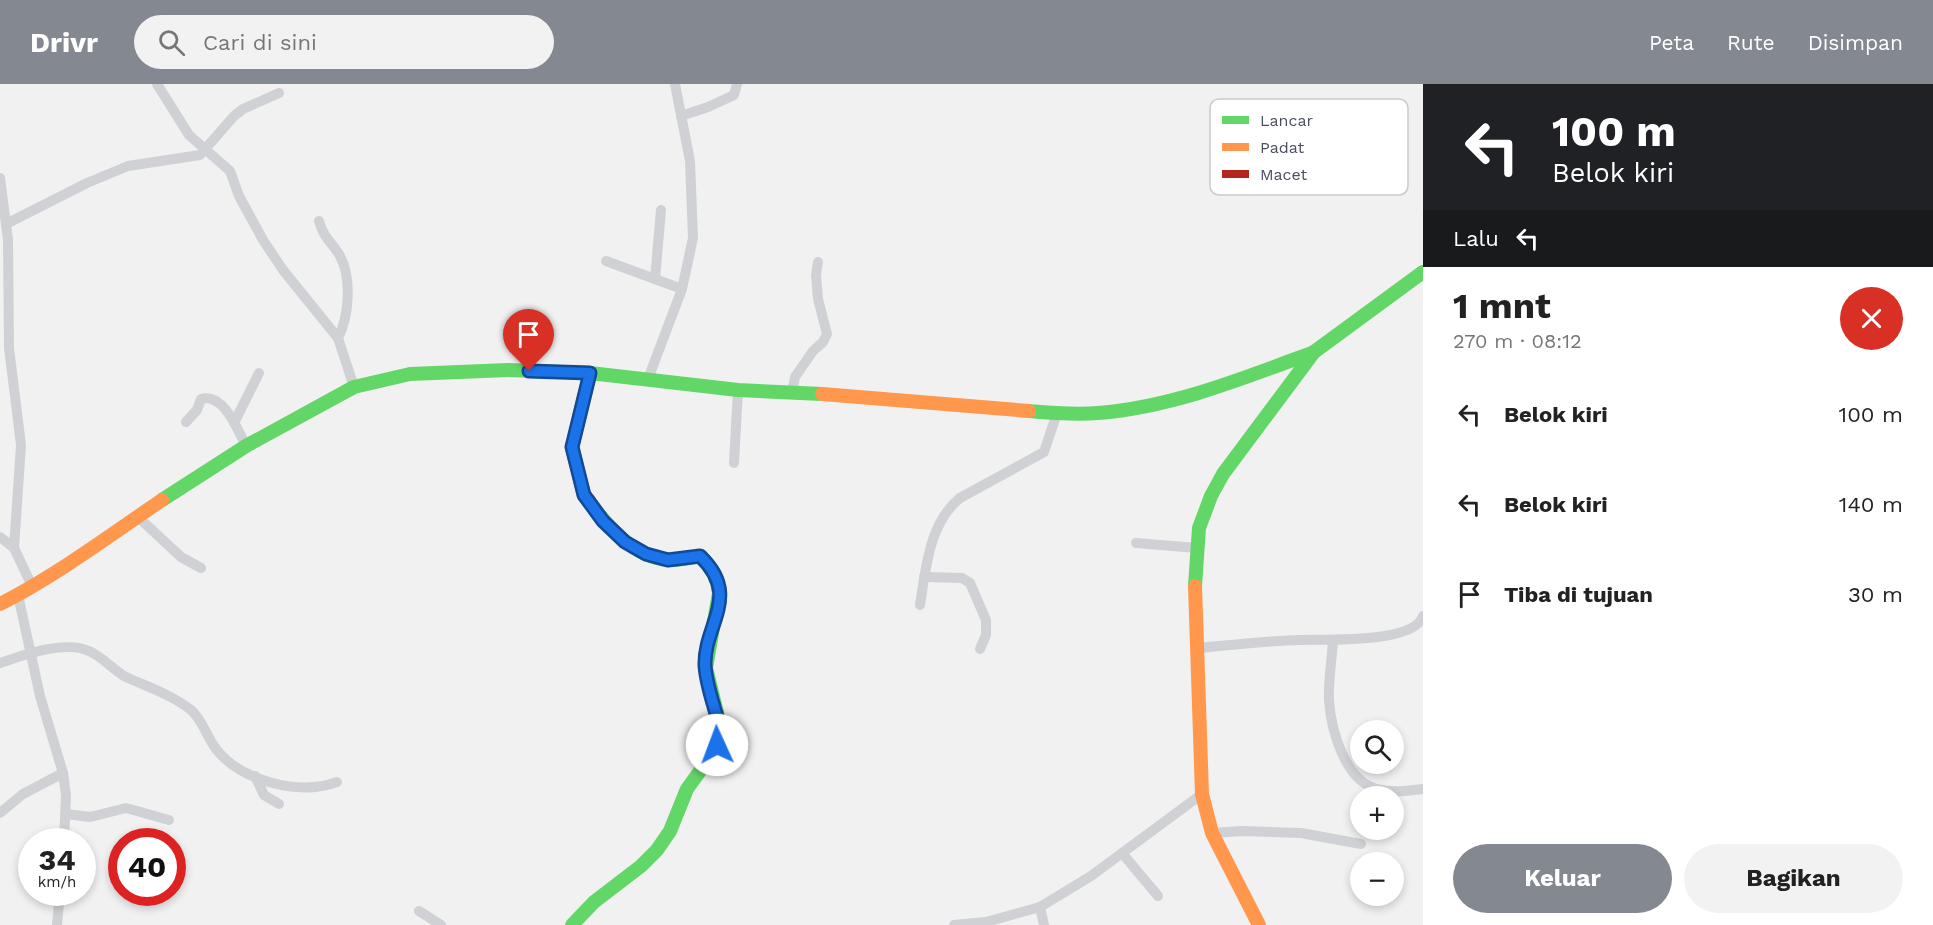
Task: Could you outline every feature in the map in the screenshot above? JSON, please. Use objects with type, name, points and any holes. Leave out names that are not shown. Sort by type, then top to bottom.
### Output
[{"type":"street","points":[[157,84],[185,129],[230,171],[252,221],[283,270],[339,338],[354,387]]},
{"type":"street","points":[[648,380],[682,289],[693,238],[690,161],[675,84]]},
{"type":"street","points":[[681,116],[727,99],[734,95],[737,84]]},
{"type":"street","points":[[6,224],[128,166],[196,157],[243,109],[279,93]]},
{"type":"street","points":[[0,178],[6,224],[4,280],[9,348],[21,445],[14,548]]},
{"type":"street","points":[[656,279],[661,210]]},
{"type":"street","points":[[319,221],[323,233],[343,262],[347,275],[348,286],[343,328],[339,338]]},
{"type":"street","points":[[606,261],[682,289]]},
{"type":"street","points":[[792,392],[795,377],[827,334],[818,299],[816,275],[818,262]]},
{"type":"street","points":[[1259,925],[1212,833],[1202,794],[1194,595],[1199,528],[1211,496],[1223,474],[1314,352],[1423,272]]},
{"type":"street","points":[[0,604],[87,552],[190,480],[246,446],[354,387],[410,374],[508,370],[590,373],[738,390],[792,392],[1057,413],[1098,413],[1182,397],[1314,352]]},
{"type":"street","points":[[234,423],[259,373]]},
{"type":"street","points":[[572,925],[602,894],[646,863],[664,842],[671,829],[678,806],[711,758],[720,734],[705,664],[720,598],[716,577],[709,564],[700,556],[668,560],[646,554],[625,542],[603,521],[584,495],[572,447],[590,373]]},
{"type":"street","points":[[734,463],[738,390]]},
{"type":"street","points":[[186,422],[197,410],[201,399],[212,398],[220,404],[234,423],[246,446]]},
{"type":"street","points":[[920,605],[930,547],[948,507],[960,498],[1044,452],[1057,413]]},
{"type":"street","points":[[137,516],[181,557],[201,568]]},
{"type":"street","points":[[0,537],[14,548],[32,586]]},
{"type":"street","points":[[1136,543],[1197,548]]},
{"type":"street","points":[[924,577],[962,578],[970,583],[986,620],[986,635],[980,649]]},
{"type":"street","points":[[18,595],[40,696],[63,773],[66,795],[65,828]]},
{"type":"street","points":[[1197,648],[1299,640],[1361,639],[1389,635],[1412,628],[1421,621],[1423,616]]},
{"type":"street","points":[[1333,640],[1329,700],[1341,751],[1348,765],[1356,778],[1375,789],[1399,792],[1423,789]]},
{"type":"street","points":[[0,663],[32,652],[64,648],[91,652],[116,672],[172,698],[192,711],[208,737],[228,762],[274,783],[303,787],[327,786],[337,782]]},
{"type":"street","points":[[0,813],[23,794],[63,773]]},
{"type":"street","points":[[255,776],[264,795],[279,804]]},
{"type":"street","points":[[954,925],[1000,919],[1040,907],[1081,883],[1202,794]]},
{"type":"street","points":[[66,814],[90,817],[126,808],[169,820]]},
{"type":"street","points":[[1212,833],[1242,831],[1301,833],[1361,844]]},
{"type":"street","points":[[1122,853],[1158,896]]},
{"type":"street","points":[[57,925],[59,906]]},
{"type":"street","points":[[1040,907],[1044,925]]},
{"type":"street","points":[[419,911],[441,925]]},
{"type":"traffic: fast","points":[[1195,586],[1199,528],[1211,496],[1223,474],[1314,352],[1423,272]]},
{"type":"traffic: fast","points":[[1029,411],[1089,414],[1154,405],[1208,390],[1314,352]]},
{"type":"traffic: fast","points":[[162,500],[246,446],[354,387],[410,374],[508,370],[590,373],[738,390],[822,394]]},
{"type":"traffic: fast","points":[[572,925],[594,902],[641,866],[657,850],[670,831],[687,789],[716,749],[720,734],[720,725],[706,668],[719,593],[713,573],[701,556],[668,560],[655,558],[633,547],[604,521],[589,501]]},
{"type":"traffic: slow","points":[[822,394],[1029,411]]},
{"type":"traffic: slow","points":[[0,604],[62,568],[162,500]]},
{"type":"traffic: slow","points":[[1195,586],[1202,794],[1212,833],[1259,925]]},
{"type":"traffic: jam","points":[[589,501],[584,495],[572,447],[590,373]]},
{"type":"route","points":[[529,371],[590,373],[572,447],[584,495],[603,521],[625,542],[646,554],[668,560],[700,556],[709,564],[716,577],[720,598],[717,620],[705,664],[719,724],[720,734],[717,745]]}]
